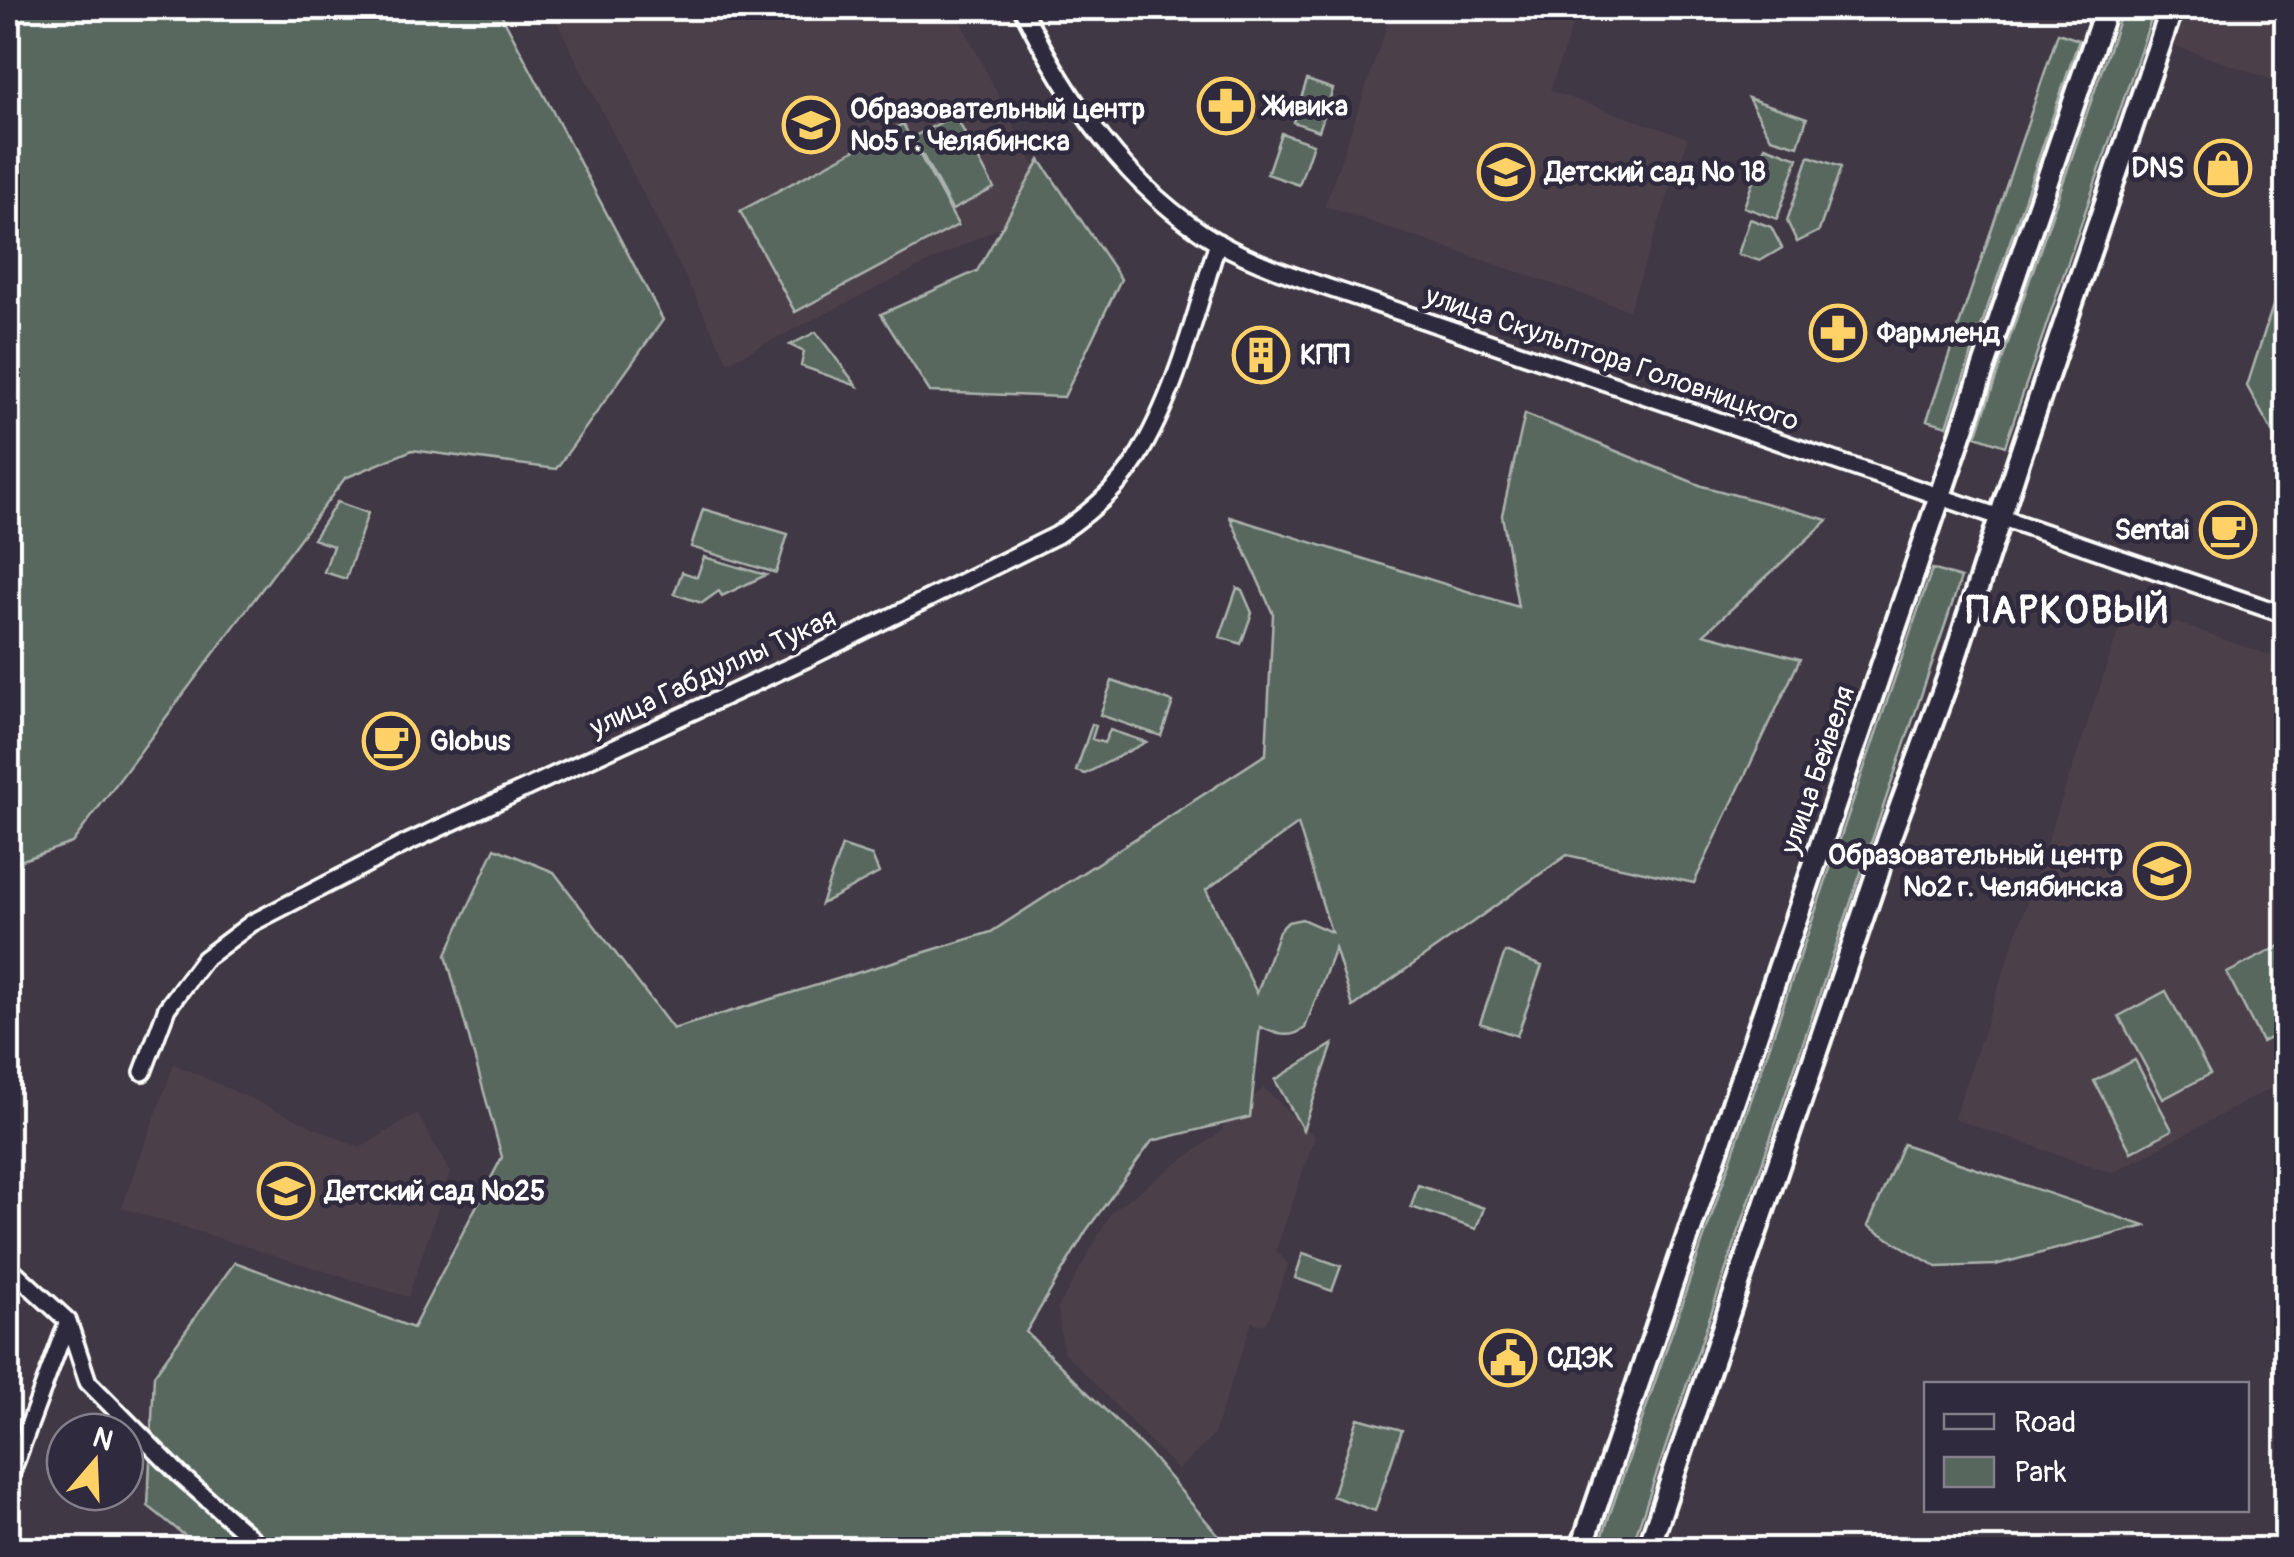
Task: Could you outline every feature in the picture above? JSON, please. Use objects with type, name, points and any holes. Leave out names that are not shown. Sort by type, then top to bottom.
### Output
[{"type":"main road","name":"улица Бейвеля","points":[[1581,1550],[2106,8]]},
{"type":"main road","points":[[1648,1550],[1884,854],[1949,676],[2172,8]]},
{"type":"street","name":"улица Скульптора Головницкого","points":[[1022,8],[1061,80],[1112,152],[1158,200],[1218,242],[1314,282],[2286,616]]},
{"type":"street","name":"улица Габдуллы Тукая","points":[[143,1072],[167,1008],[204,959],[252,923],[407,843],[806,659],[1057,535],[1084,517],[1135,462],[1168,392],[1218,242]]},
{"type":"street","points":[[8,1266],[68,1321],[88,1382],[180,1474],[265,1550]]},
{"type":"street","points":[[8,1482],[68,1321]]},
{"type":"shaded area","name":"Образовательный центр №5 г. Челябинска","points":[[550,8],[954,8],[1052,201],[728,362]]},
{"type":"shaded area","name":"Детский сад № 18","points":[[1393,8],[1578,8],[1550,91],[1688,138],[1629,310],[1325,206]]},
{"type":"shaded area","points":[[2189,8],[2286,8],[2286,84],[2173,45]]},
{"type":"shaded area","name":"Образовательный центр №2 г. Челябинска","points":[[2127,606],[2286,661],[2286,1080],[2112,1173],[1954,1119]]},
{"type":"shaded area","name":"Детский сад №25","points":[[174,1064],[360,1148],[417,1113],[450,1173],[408,1297],[122,1208]]},
{"type":"shaded area","points":[[1264,1088],[1315,1137],[1276,1250],[1288,1264],[1270,1316],[1263,1325],[1252,1322],[1213,1436],[1178,1470],[1063,1351],[1058,1308],[1112,1211],[1222,1131],[1225,1121]]},
{"type":"green space","points":[[8,8],[498,8],[663,320],[556,469],[412,450],[345,478],[72,843],[8,865]]},
{"type":"green space","points":[[2123,8],[2155,8],[2005,446],[1976,436]]},
{"type":"green space","points":[[2058,33],[2079,40],[1947,426],[1927,420]]},
{"type":"green space","points":[[1307,80],[1333,89],[1319,131],[1293,122]]},
{"type":"green space","points":[[1748,98],[1807,118],[1798,146],[1771,138]]},
{"type":"green space","points":[[955,115],[994,188],[952,210],[913,137]]},
{"type":"green space","points":[[903,124],[958,225],[795,312],[740,211]]},
{"type":"green space","points":[[1281,133],[1313,144],[1299,185],[1267,174]]},
{"type":"green space","points":[[1765,146],[1798,158],[1777,219],[1744,207]]},
{"type":"green space","points":[[1809,156],[1841,167],[1819,231],[1797,242],[1787,221]]},
{"type":"green space","points":[[1040,160],[1121,279],[1064,397],[930,392],[881,314],[977,271]]},
{"type":"green space","points":[[1750,219],[1771,227],[1782,248],[1760,261],[1738,254]]},
{"type":"green space","points":[[2278,290],[2286,293],[2286,450],[2281,448],[2247,386]]},
{"type":"green space","points":[[816,332],[857,386],[801,366],[804,352],[790,345]]},
{"type":"green space","points":[[1525,414],[1702,486],[1828,520],[1704,634],[1800,659],[1694,883],[1567,855],[1353,1007],[1335,948],[1305,1028],[1288,1035],[1260,1027],[1250,1117],[1152,1141],[1086,1231],[1026,1332],[1147,1451],[1230,1549],[203,1550],[148,1506],[154,1375],[235,1262],[413,1328],[502,1157],[446,955],[495,848],[554,872],[673,1029],[991,932],[1266,754],[1273,614],[1230,517],[1518,607],[1502,515]],"holes":[[[1298,824],[1331,932],[1302,919],[1288,922],[1279,931],[1257,993],[1206,890]]]},
{"type":"green space","points":[[337,502],[368,513],[346,579],[324,572],[333,546],[313,539]]},
{"type":"green space","points":[[703,509],[788,534],[776,573],[691,547]]},
{"type":"green space","points":[[704,557],[766,575],[722,596],[719,591],[702,603],[674,594],[682,572],[697,577]]},
{"type":"green space","points":[[1932,569],[1961,578],[1631,1549],[1598,1549]]},
{"type":"green space","points":[[1237,588],[1242,590],[1252,613],[1241,644],[1220,637]]},
{"type":"green space","points":[[1112,681],[1173,702],[1161,736],[1100,715]]},
{"type":"green space","points":[[1092,724],[1096,726],[1092,739],[1104,743],[1110,730],[1146,742],[1085,774],[1076,771]]},
{"type":"green space","points":[[842,846],[872,856],[879,873],[821,904]]},
{"type":"green space","points":[[2286,943],[2286,1030],[2262,1042],[2227,973]]},
{"type":"green space","points":[[1505,952],[1542,966],[1517,1036],[1480,1023]]},
{"type":"green space","points":[[2166,991],[2210,1074],[2163,1099],[2119,1016]]},
{"type":"green space","points":[[1333,1044],[1303,1130],[1275,1080]]},
{"type":"green space","points":[[2135,1060],[2172,1130],[2131,1152],[2094,1081]]},
{"type":"green space","points":[[1903,1144],[2145,1226],[1995,1265],[1937,1267],[1868,1226]]},
{"type":"green space","points":[[1418,1185],[1484,1208],[1476,1229],[1411,1207]]},
{"type":"green space","points":[[1303,1253],[1341,1266],[1332,1291],[1295,1278]]},
{"type":"green space","points":[[1358,1418],[1402,1430],[1375,1511],[1332,1496]]},
{"type":"place","name":"Живика","points":[[1226,106]]},
{"type":"place","name":"Образовательный центр №5 г. Челябинска","points":[[811,125]]},
{"type":"place","name":"DNS","points":[[2223,168]]},
{"type":"place","name":"Детский сад № 18","points":[[1506,172]]},
{"type":"place","name":"Фармленд","points":[[1838,333]]},
{"type":"place","name":"КПП","points":[[1261,355]]},
{"type":"place","name":"Sentai","points":[[2228,530]]},
{"type":"place","name":"Globus","points":[[391,741]]},
{"type":"place","name":"Образовательный центр №2 г. Челябинска","points":[[2162,871]]},
{"type":"place","name":"Детский сад №25","points":[[286,1191]]},
{"type":"place","name":"СДЭК","points":[[1508,1358]]},
{"type":"district","name":"ПАРКОВЫЙ","points":[[2068,611]]}]
